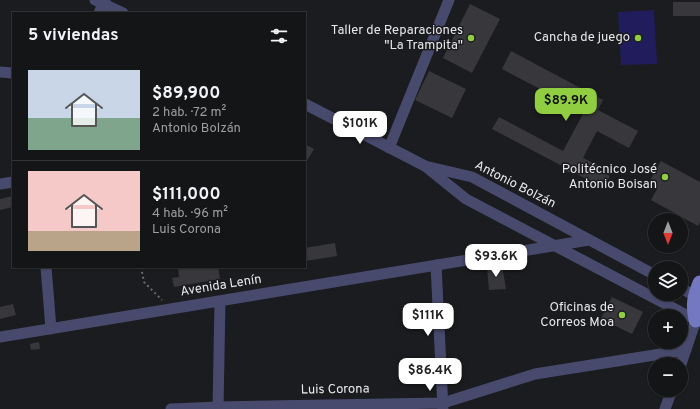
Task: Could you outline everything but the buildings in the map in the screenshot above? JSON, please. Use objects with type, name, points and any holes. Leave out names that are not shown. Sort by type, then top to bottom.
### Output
[{"type":"main road","points":[[698,293],[694,307],[699,319]]},
{"type":"street","points":[[389,148],[449,0]]},
{"type":"street","points":[[100,4],[120,12]]},
{"type":"street","points":[[0,72],[12,73]]},
{"type":"street","name":"Antonio Bolzán","points":[[306,105],[425,166],[466,199],[699,319]]},
{"type":"street","name":"Antonio Bolzán","points":[[425,166],[472,177],[648,271]]},
{"type":"street","points":[[0,184],[12,182]]},
{"type":"street","name":"Avenida Lenín","points":[[0,337],[589,240]]},
{"type":"street","points":[[436,265],[443,406]]},
{"type":"street","points":[[46,268],[51,328]]},
{"type":"street","points":[[688,290],[698,293]]},
{"type":"street","points":[[218,408],[220,301]]},
{"type":"street","points":[[684,357],[699,319]]},
{"type":"street","name":"Luis Corona","points":[[171,409],[443,406],[535,374],[686,350]]},
{"type":"street","points":[[665,409],[669,397]]},
{"type":"path","points":[[142,268],[144,282],[172,309]]},
{"type":"shaded area","name":"Cancha de juego","points":[[654,10],[657,64],[621,65],[618,12]]},
{"type":"place","name":"Taller de Reparaciones \"La Trampita\"","points":[[471,38]]},
{"type":"place","name":"Cancha de juego","points":[[638,38]]},
{"type":"place","name":"Politécnico José Antonio Boisan","points":[[665,177]]},
{"type":"place","name":"Oficinas de Correos Moa","points":[[622,315]]}]
